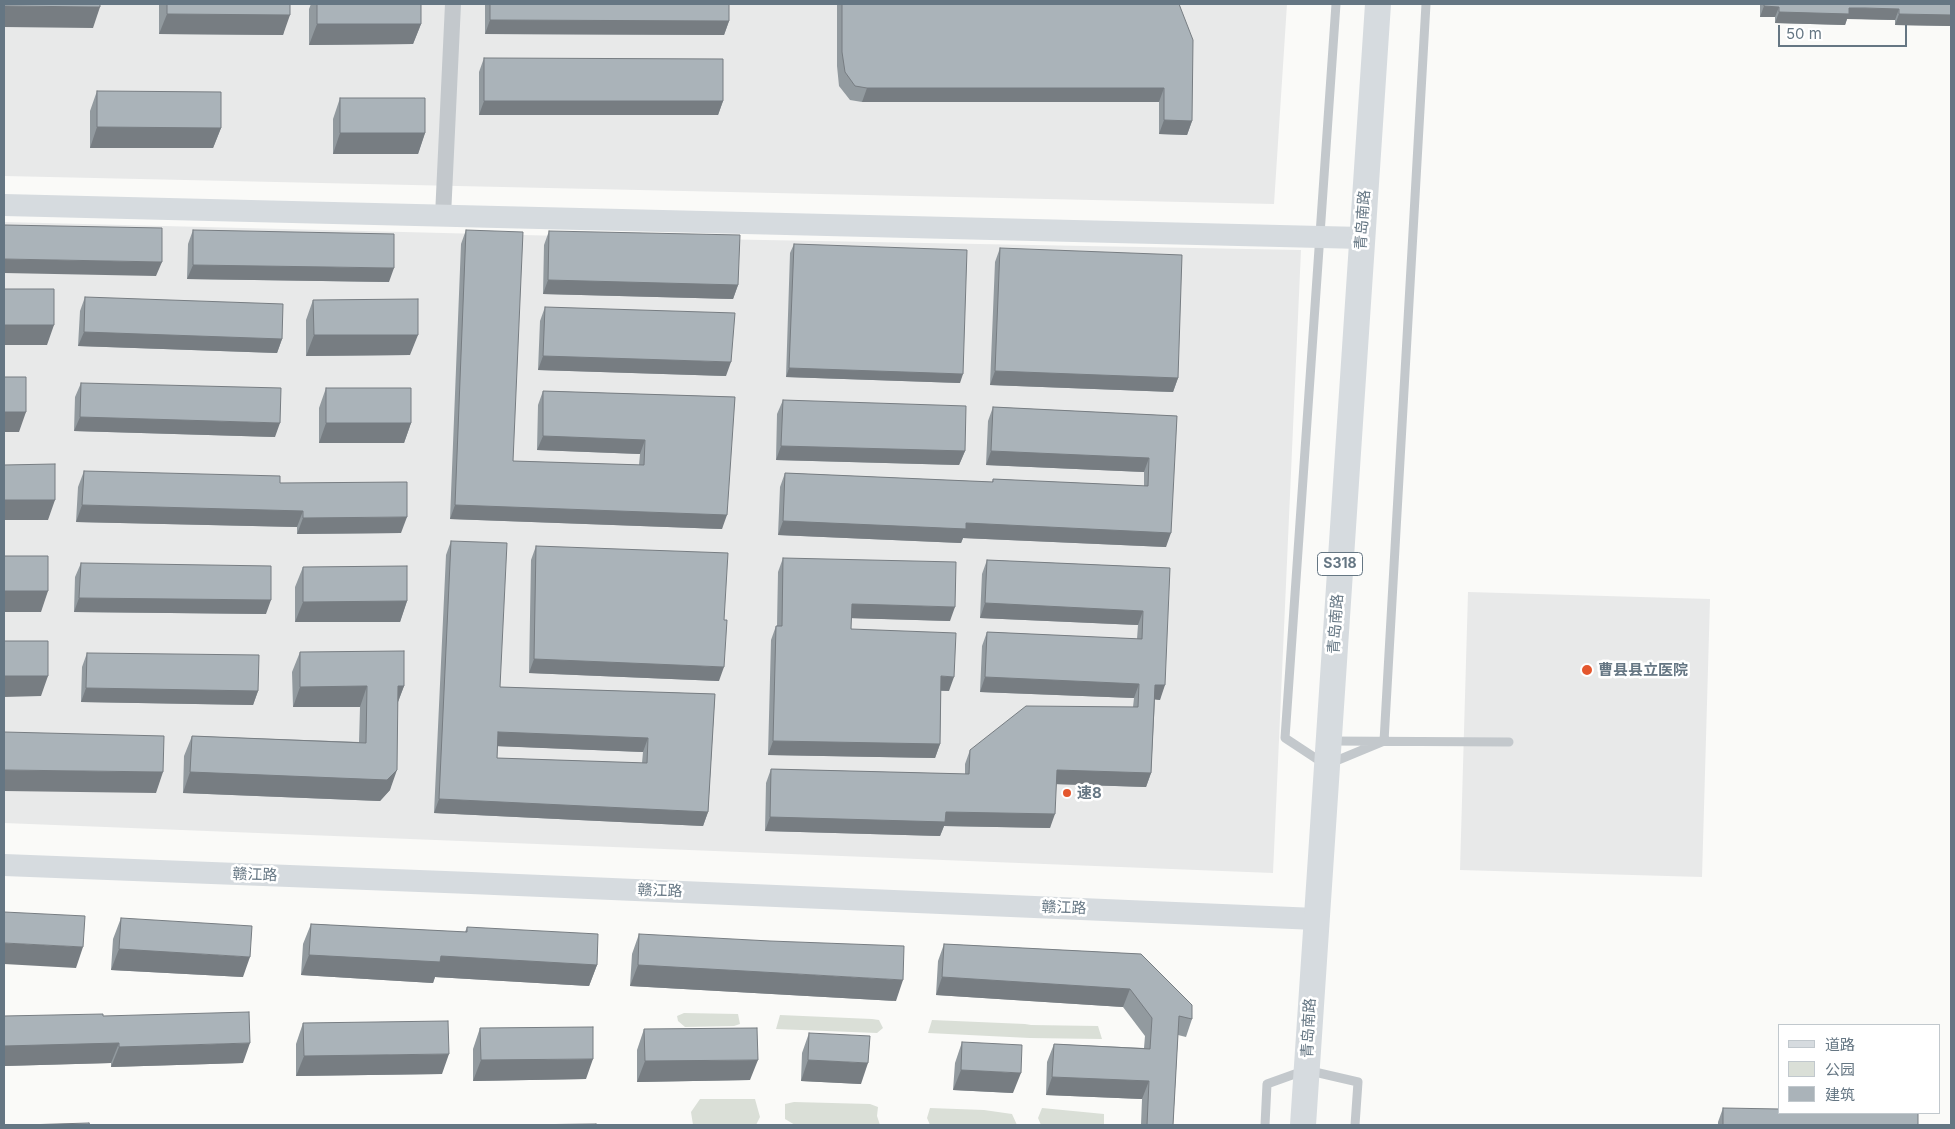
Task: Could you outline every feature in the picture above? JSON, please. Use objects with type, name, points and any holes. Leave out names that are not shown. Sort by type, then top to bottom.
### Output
[{"type":"main road","name":"青岛南路","points":[[1303,1125],[1378,4]]},
{"type":"street","points":[[443,216],[453,4]]},
{"type":"street","points":[[4,205],[1362,238]]},
{"type":"street","name":"赣江路","points":[[4,865],[491,883],[1316,919]]},
{"type":"lane","points":[[1336,4],[1285,738],[1327,753],[1384,741],[1510,742]]},
{"type":"lane","points":[[1384,741],[1426,4]]},
{"type":"lane","points":[[1327,753],[1384,741]]},
{"type":"lane","points":[[1265,1125],[1267,1084],[1306,1070],[1358,1082],[1355,1125]]},
{"type":"shaded area","points":[[4,4],[1287,4],[1274,204],[4,176]]},
{"type":"shaded area","points":[[4,222],[603,237],[1301,250],[1273,873],[4,823]]},
{"type":"shaded area","name":"曹县县立医院","points":[[1468,592],[1710,599],[1702,877],[1460,870]]},
{"type":"green space","points":[[684,1013],[738,1014],[740,1024],[734,1026],[685,1027],[678,1021],[677,1016]]},
{"type":"green space","points":[[780,1015],[872,1019],[879,1020],[883,1028],[877,1033],[776,1029]]},
{"type":"green space","points":[[932,1020],[1098,1026],[1102,1039],[928,1033]]},
{"type":"green space","points":[[700,1099],[755,1099],[760,1117],[756,1125],[693,1125],[691,1112]]},
{"type":"green space","points":[[794,1102],[870,1104],[878,1107],[877,1116],[880,1125],[795,1125],[785,1119],[785,1104]]},
{"type":"green space","points":[[930,1108],[984,1110],[1012,1114],[1017,1125],[930,1125],[927,1118]]},
{"type":"green space","points":[[1042,1108],[1104,1114],[1104,1124],[1041,1125],[1038,1118]]},
{"type":"building","points":[[4,4],[100,4],[100,7],[4,6]]},
{"type":"building","points":[[167,4],[290,4],[290,15],[167,14]]},
{"type":"building","points":[[317,4],[421,4],[421,24],[317,24]]},
{"type":"building","points":[[490,4],[729,4],[729,21],[490,20]]},
{"type":"building","points":[[842,4],[1179,4],[1193,40],[1192,121],[1164,120],[1164,88],[867,88],[855,86],[845,72],[842,52]]},
{"type":"building","points":[[1764,4],[1951,4],[1951,15],[1899,14],[1899,9],[1865,8],[1849,8],[1849,14],[1779,12],[1779,7],[1764,6]]},
{"type":"building","points":[[484,58],[723,59],[723,101],[484,101]]},
{"type":"building","points":[[97,91],[221,92],[221,128],[97,127]]},
{"type":"building","points":[[340,98],[425,98],[425,133],[340,133]]},
{"type":"building","points":[[4,225],[162,228],[162,262],[4,259]]},
{"type":"building","points":[[193,230],[394,234],[394,268],[193,265]]},
{"type":"building","points":[[466,230],[523,232],[513,461],[644,465],[645,440],[543,436],[543,391],[735,397],[727,515],[455,505]]},
{"type":"building","points":[[549,231],[740,235],[738,285],[548,280]]},
{"type":"building","points":[[794,244],[967,250],[963,374],[789,368]]},
{"type":"building","points":[[1000,248],[1182,255],[1178,378],[995,371]]},
{"type":"building","points":[[4,289],[54,289],[54,325],[4,325]]},
{"type":"building","points":[[85,297],[283,304],[282,339],[84,332]]},
{"type":"building","points":[[418,299],[418,335],[314,335],[313,300]]},
{"type":"building","points":[[545,307],[735,313],[731,362],[543,356]]},
{"type":"building","points":[[4,377],[26,377],[26,412],[4,412]]},
{"type":"building","points":[[81,383],[281,388],[280,423],[80,417]]},
{"type":"building","points":[[326,388],[411,388],[411,423],[326,423]]},
{"type":"building","points":[[783,400],[966,406],[965,451],[781,446]]},
{"type":"building","points":[[993,407],[1177,416],[1171,533],[966,523],[966,529],[783,521],[785,473],[993,482],[993,479],[1148,486],[1149,458],[991,451]]},
{"type":"building","points":[[55,464],[55,500],[4,500],[4,465]]},
{"type":"building","points":[[84,471],[280,476],[280,483],[407,482],[407,517],[303,518],[303,511],[82,505]]},
{"type":"building","points":[[451,541],[507,543],[500,687],[715,694],[708,812],[439,799]],"holes":[[[498,732],[648,738],[647,763],[497,758]]]},
{"type":"building","points":[[536,546],[728,553],[724,620],[727,620],[724,667],[534,659]]},
{"type":"building","points":[[4,556],[48,556],[48,591],[4,591]]},
{"type":"building","points":[[783,558],[956,562],[955,607],[852,604],[851,629],[956,633],[954,677],[941,676],[940,744],[773,741],[776,626],[782,626]]},
{"type":"building","points":[[987,560],[1170,568],[1165,685],[1155,685],[1151,773],[1057,770],[1055,814],[946,812],[945,822],[770,817],[771,769],[969,774],[970,750],[1026,706],[1138,707],[1139,684],[985,677],[987,632],[1142,639],[1143,611],[985,603]]},
{"type":"building","points":[[81,563],[271,566],[271,600],[79,598]]},
{"type":"building","points":[[407,566],[407,601],[303,602],[303,567]]},
{"type":"building","points":[[4,641],[48,641],[48,676],[4,676]]},
{"type":"building","points":[[404,651],[404,686],[398,686],[397,770],[387,780],[190,772],[192,736],[366,743],[367,686],[300,687],[300,652]]},
{"type":"building","points":[[87,653],[259,655],[258,691],[86,688]]},
{"type":"building","points":[[4,732],[164,736],[163,772],[4,770]]},
{"type":"building","points":[[4,912],[85,916],[83,947],[4,943]]},
{"type":"building","points":[[121,918],[252,926],[250,957],[119,949]]},
{"type":"building","points":[[311,924],[467,932],[467,927],[598,934],[597,965],[441,956],[440,962],[309,955]]},
{"type":"building","points":[[639,934],[904,946],[903,980],[638,965]]},
{"type":"building","points":[[944,944],[1141,954],[1192,1005],[1192,1019],[1179,1016],[1173,1125],[1147,1125],[1149,1081],[1052,1077],[1054,1044],[1150,1049],[1152,1018],[1130,989],[942,977]]},
{"type":"building","points":[[249,1012],[250,1043],[119,1047],[119,1043],[4,1046],[4,1016],[103,1014],[103,1016]]},
{"type":"building","points":[[448,1021],[449,1054],[304,1056],[303,1023]]},
{"type":"building","points":[[593,1027],[593,1059],[481,1060],[480,1028]]},
{"type":"building","points":[[757,1028],[758,1060],[645,1061],[644,1029]]},
{"type":"building","points":[[809,1033],[870,1036],[868,1063],[808,1060]]},
{"type":"building","points":[[962,1042],[1022,1045],[1021,1073],[961,1070]]},
{"type":"building","points":[[1723,1108],[1778,1109],[1778,1114],[1918,1114],[1918,1125],[1723,1125]]},
{"type":"building","points":[[89,1123],[90,1125],[24,1125]]},
{"type":"building","points":[[596,1124],[596,1125],[514,1125]]},
{"type":"place","name":"曹县县立医院","points":[[1587,670]]},
{"type":"place","name":"速8","points":[[1067,793]]}]
